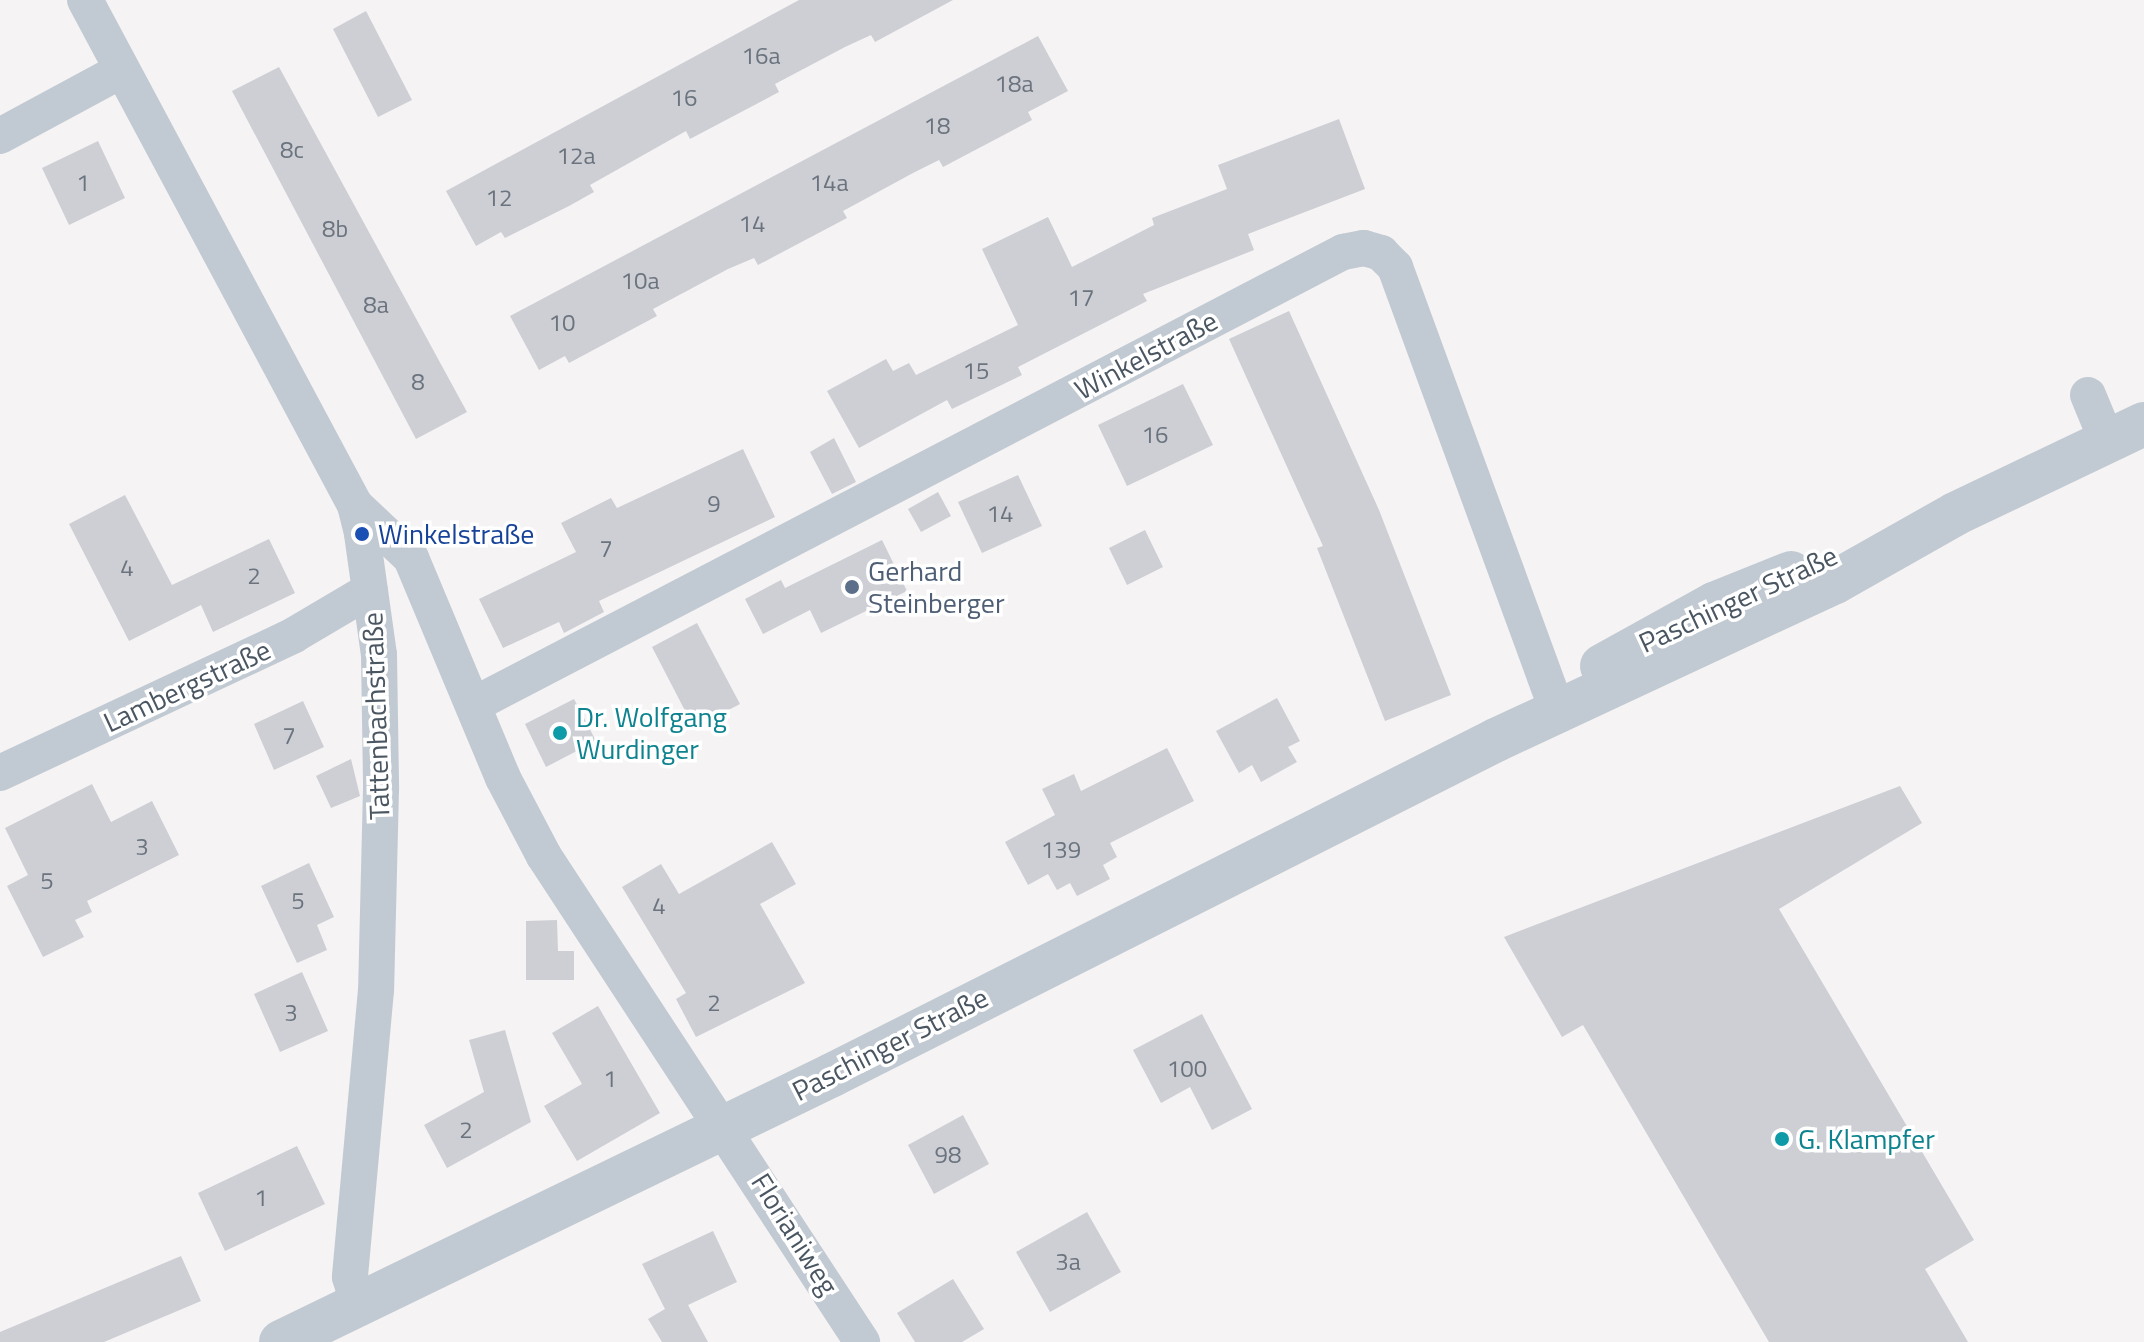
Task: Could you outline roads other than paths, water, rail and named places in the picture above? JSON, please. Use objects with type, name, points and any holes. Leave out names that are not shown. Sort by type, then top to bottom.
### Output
[{"type":"street","name":"Tattenbachstraße","points":[[85,0],[120,71],[355,505],[379,655],[381,847],[367,1130],[350,1277],[359,1306]]},
{"type":"street","points":[[0,136],[120,71]]},
{"type":"street","name":"Winkelstraße","points":[[473,705],[1343,252],[1364,248],[1381,253],[1395,267],[1557,706]]},
{"type":"street","points":[[2088,395],[2125,432]]},
{"type":"street","name":"Paschinger Straße","points":[[281,1342],[726,1127],[1496,740],[1557,706],[1714,604],[1864,542],[1955,514],[2125,432]]},
{"type":"street","points":[[355,505],[411,558],[473,705],[544,856],[726,1127]]},
{"type":"street","name":"Lambergstraße","points":[[0,773],[294,635],[370,590]]},
{"type":"street","name":"Florianiweg","points":[[726,1127],[862,1342]]},
{"type":"place","name":"Winkelstraße","points":[[362,534]]},
{"type":"place","name":"Gerhard Steinberger","points":[[852,587]]},
{"type":"place","name":"Dr. Wolfgang Wurdinger","points":[[560,733]]},
{"type":"place","name":"G. Klampfer","points":[[1782,1139]]}]
